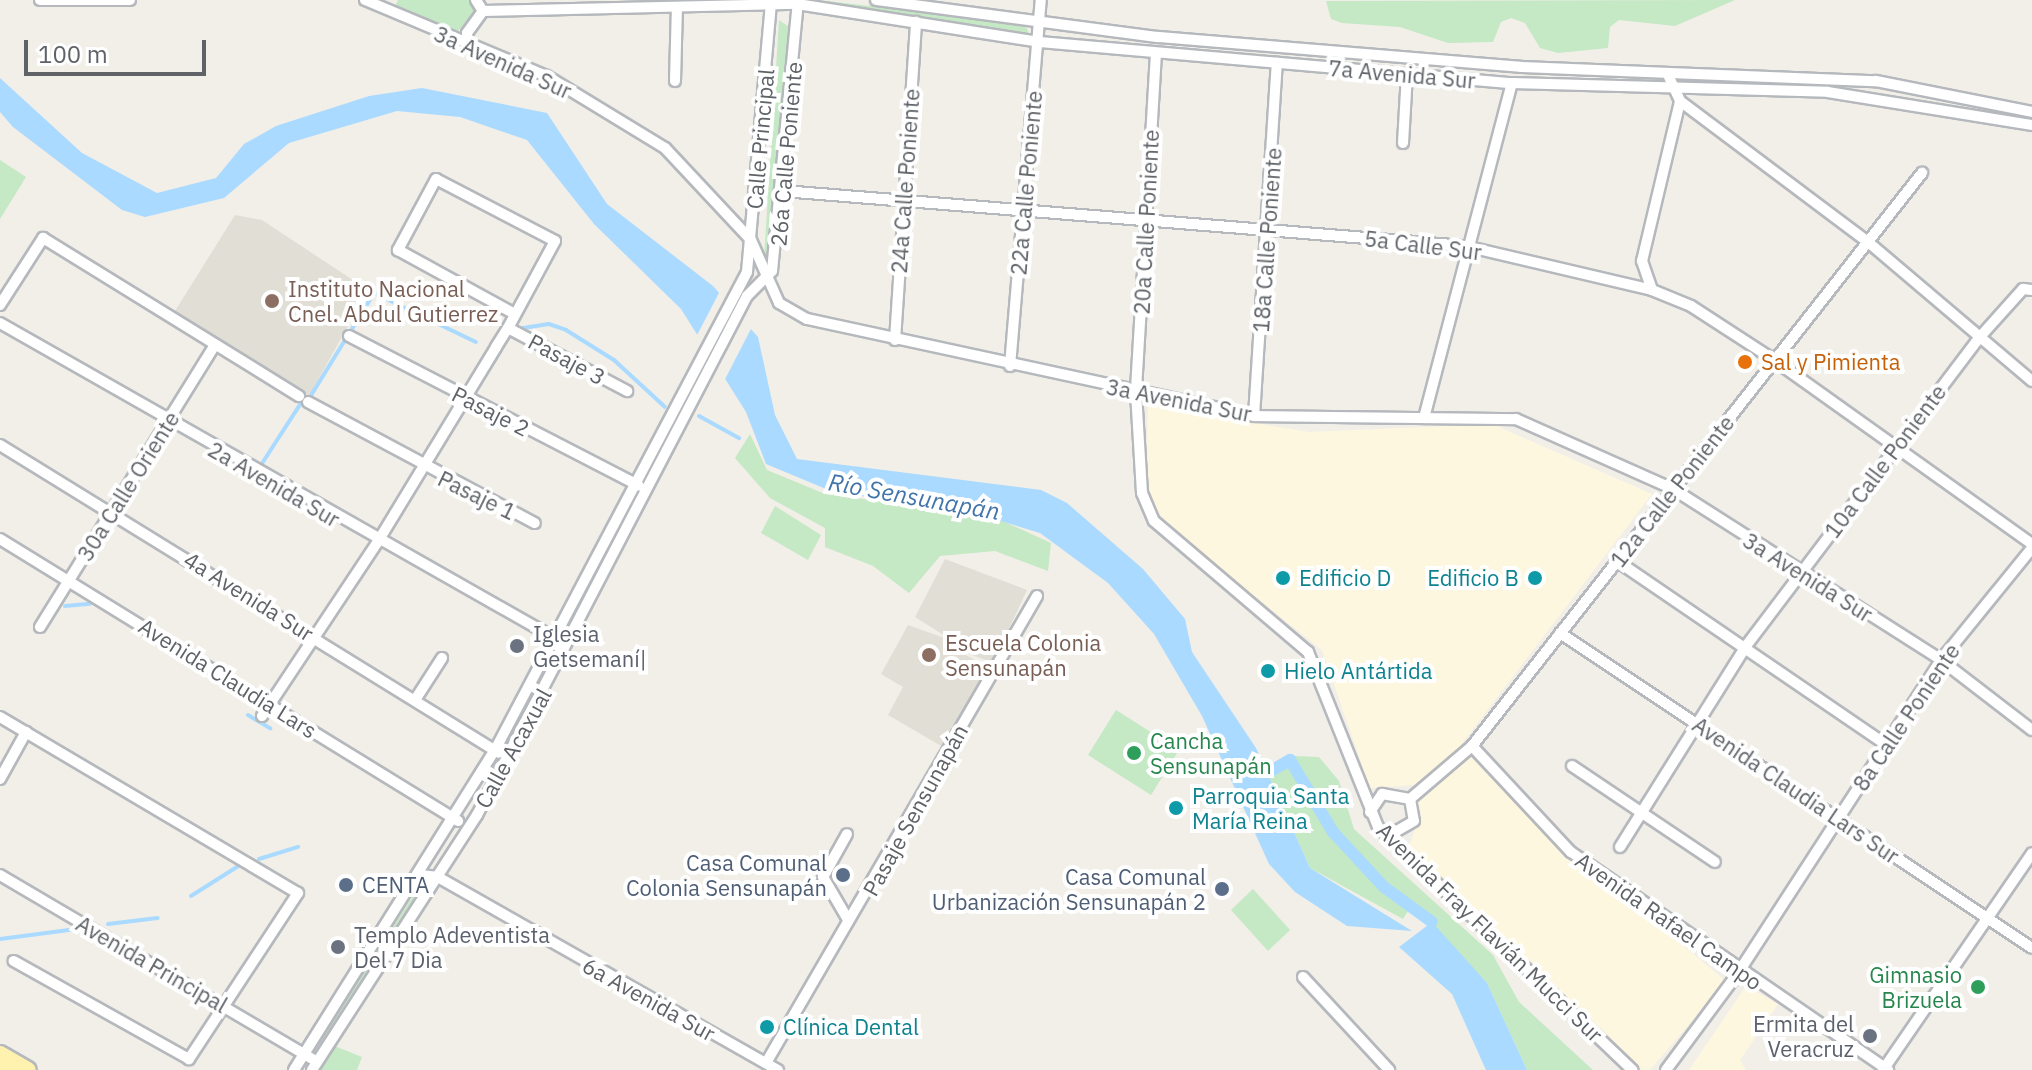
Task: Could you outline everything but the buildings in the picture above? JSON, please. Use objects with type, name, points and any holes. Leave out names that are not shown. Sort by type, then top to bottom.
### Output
[{"type":"main road","points":[[0,1054],[28,1070]]},
{"type":"street","points":[[40,0],[130,0]]},
{"type":"street","name":"3a Avenida Sur","points":[[365,0],[547,76],[665,148],[751,240],[779,303],[807,319],[1010,366],[1254,416],[1516,419],[1673,489],[1941,660],[2032,730]]},
{"type":"street","points":[[476,0],[483,11]]},
{"type":"street","name":"7a Avenida Sur","points":[[876,0],[1040,24],[1669,77],[1701,71],[1876,81],[2032,112]]},
{"type":"street","name":"22a Calle Poniente","points":[[1010,366],[1041,0]]},
{"type":"street","name":"7a Avenida Sur","points":[[771,3],[798,2],[1039,42],[1512,83],[1679,96],[1703,84],[1828,92],[2032,125]]},
{"type":"street","name":"26a Calle Poniente","points":[[747,296],[769,279],[783,191],[798,2]]},
{"type":"street","points":[[483,11],[771,3]]},
{"type":"street","name":"Calle Principal","points":[[743,276],[751,240],[771,3]]},
{"type":"street","points":[[675,81],[677,7]]},
{"type":"street","points":[[467,45],[483,11]]},
{"type":"street","name":"24a Calle Poniente","points":[[895,340],[916,22]]},
{"type":"street","name":"20a Calle Poniente","points":[[1136,392],[1156,53]]},
{"type":"street","name":"18a Calle Poniente","points":[[1254,416],[1277,63]]},
{"type":"street","points":[[1403,143],[1407,74]]},
{"type":"street","points":[[1669,77],[1679,96],[1868,242],[2032,381]]},
{"type":"street","points":[[1424,418],[1465,246],[1512,83]]},
{"type":"street","points":[[1652,290],[1642,261],[1679,96]]},
{"type":"street","name":"12a Calle Poniente","points":[[1410,799],[1472,746],[1922,173]]},
{"type":"street","points":[[262,716],[377,543],[419,466],[508,328],[555,241],[436,179],[398,250],[515,314]]},
{"type":"street","name":"5a Calle Sur","points":[[783,191],[1023,214],[1146,220],[1465,246],[1652,290],[1691,306],[1774,360],[2032,546]]},
{"type":"street","name":"Pasaje 1","points":[[0,305],[43,238],[303,399],[419,466],[535,523]]},
{"type":"street","name":"Calle Acaxual","points":[[294,1070],[421,875],[495,750],[743,276]]},
{"type":"street","name":"10a Calle Poniente","points":[[1620,847],[1700,725],[1746,646],[1979,338],[2023,289],[2032,290]]},
{"type":"street","name":"Calle Acaxual","points":[[304,1054],[314,1066],[469,828],[573,638],[747,296]]},
{"type":"street","name":"2a Avenida Sur","points":[[0,323],[166,423],[377,543],[553,637]]},
{"type":"street","name":"Pasaje 3","points":[[508,328],[627,391]]},
{"type":"street","name":"Pasaje 2","points":[[349,336],[634,484]]},
{"type":"street","name":"30a Calle Oriente","points":[[40,627],[215,345]]},
{"type":"street","name":"Avenida Fray Flavián Mucci Sur","points":[[1136,392],[1142,493],[1154,521],[1308,652],[1370,812],[1388,836],[1632,1070]]},
{"type":"street","name":"4a Avenida Sur","points":[[0,445],[112,511],[509,758]]},
{"type":"street","points":[[634,484],[648,489]]},
{"type":"street","name":"Avenida Claudia Lars","points":[[0,539],[469,828]]},
{"type":"street","name":"8a Calle Poniente","points":[[1666,1070],[1738,973],[1839,819],[1884,743],[1941,660],[2032,546]]},
{"type":"street","points":[[1617,561],[1746,646],[1884,743]]},
{"type":"street","name":"Pasaje Sensunapán","points":[[766,1063],[847,918],[867,897],[1037,596]]},
{"type":"street","name":"Avenida Claudia Lars Sur","points":[[1560,633],[2032,948]]},
{"type":"street","points":[[553,637],[573,638]]},
{"type":"street","points":[[553,637],[563,655]]},
{"type":"street","points":[[415,700],[442,658]]},
{"type":"street","points":[[0,717],[298,893],[196,1057],[184,1058],[14,961]]},
{"type":"street","points":[[0,779],[26,732]]},
{"type":"street","name":"Avenida Rafael Campo","points":[[1472,746],[1571,852],[1738,973],[1886,1069]]},
{"type":"street","points":[[1572,766],[1715,862]]},
{"type":"street","points":[[1370,812],[1382,794],[1410,799],[1414,821],[1388,836]]},
{"type":"street","points":[[847,834],[823,877],[847,918]]},
{"type":"street","points":[[1886,1069],[2032,853]]},
{"type":"street","points":[[429,861],[438,877]]},
{"type":"street","name":"Avenida Principal","points":[[0,875],[304,1054]]},
{"type":"street","points":[[421,875],[438,877]]},
{"type":"street","name":"6a Avenida Sur","points":[[438,877],[778,1070]]},
{"type":"street","points":[[1303,977],[1389,1070]]},
{"type":"shaded area","name":"Instituto Nacional Cnel. Abdul Gutierrez","points":[[235,215],[262,220],[368,290],[309,396],[175,311]]},
{"type":"shaded area","points":[[1148,405],[1309,432],[1492,424],[1652,494],[1460,746],[1539,828],[1726,981],[1650,1070],[1642,1070],[1408,848],[1421,814],[1413,785],[1370,788],[1322,650],[1158,520],[1146,490]]},
{"type":"shaded area","name":"Escuela Colonia Sensunapán","points":[[945,559],[1027,590],[993,663],[954,648],[990,669],[943,747],[888,715],[903,687],[881,674],[908,625],[953,641],[915,617]]},
{"type":"shaded area","points":[[1746,986],[1778,1004],[1740,1060],[1746,1070],[1689,1070]]},
{"type":"green space","points":[[398,0],[471,0],[477,9],[456,34],[393,11]]},
{"type":"green space","points":[[818,0],[1001,21],[1026,26],[1029,34]]},
{"type":"green space","points":[[1735,0],[1675,26],[1619,20],[1610,27],[1608,48],[1558,53],[1540,48],[1525,23],[1511,18],[1501,22],[1493,42],[1448,43],[1400,27],[1342,23],[1331,19],[1326,1]]},
{"type":"green space","points":[[779,20],[789,27],[772,252],[764,259]]},
{"type":"green space","points":[[0,160],[26,177],[0,219]]},
{"type":"green space","points":[[750,434],[767,470],[825,494],[992,516],[1051,543],[1048,571],[995,551],[940,556],[909,593],[873,566],[825,547],[825,528],[770,498],[735,458]]},
{"type":"green space","points":[[775,506],[821,535],[808,560],[761,533]]},
{"type":"green space","name":"Cancha Sensunapán","points":[[1116,710],[1179,750],[1151,795],[1088,755]]},
{"type":"green space","points":[[1294,756],[1319,757],[1339,781],[1354,829],[1493,955],[1519,1002],[1593,1070],[1527,1070],[1487,983],[1333,832]]},
{"type":"green space","points":[[1289,764],[1332,833],[1410,908],[1403,919],[1310,868],[1268,776]]},
{"type":"green space","points":[[1253,889],[1290,930],[1268,951],[1231,910]]},
{"type":"green space","points":[[417,895],[320,1044],[316,1045],[413,896]]},
{"type":"green space","points":[[332,1045],[362,1057],[357,1070],[316,1070]]},
{"type":"water","name":"Río Sensunapán","points":[[0,78],[82,153],[157,193],[216,178],[244,144],[276,126],[369,96],[422,88],[547,113],[607,204],[713,286],[758,337],[775,415],[797,459],[1041,490],[1067,503],[1143,569],[1185,619],[1192,652],[1256,748],[1310,868],[1412,931],[1347,926],[1295,892],[1269,864],[1202,716],[1154,634],[1108,583],[1040,533],[942,503],[838,494],[766,464],[746,412],[681,309],[594,224],[527,140],[460,117],[397,111],[289,143],[224,198],[145,217],[122,210],[13,127],[0,112]]},
{"type":"water","points":[[1432,922],[1487,983],[1527,1070],[1486,1070],[1452,994],[1399,947]]},
{"type":"pier","points":[[721,289],[753,325],[722,385],[694,341]]},
{"type":"waterway","points":[[310,397],[374,293],[476,342]]},
{"type":"waterway","points":[[517,329],[549,324],[566,330],[614,360],[665,407]]},
{"type":"waterway","points":[[261,465],[301,403]]},
{"type":"waterway","points":[[699,416],[739,438]]},
{"type":"waterway","points":[[65,606],[90,604]]},
{"type":"waterway","points":[[248,715],[270,728]]},
{"type":"waterway","points":[[1253,781],[1290,760],[1333,832],[1384,887],[1432,922]]},
{"type":"waterway","points":[[259,859],[298,847]]},
{"type":"waterway","points":[[191,896],[240,865]]},
{"type":"waterway","points":[[108,924],[158,918]]},
{"type":"waterway","points":[[0,939],[84,928]]},
{"type":"place","name":"Instituto Nacional Cnel. Abdul Gutierrez","points":[[272,301]]},
{"type":"place","name":"Sal y Pimienta","points":[[1745,362]]},
{"type":"place","name":"Edificio D","points":[[1283,578]]},
{"type":"place","name":"Edificio B","points":[[1535,578]]},
{"type":"place","name":"Iglesia Getsemaní|","points":[[517,646]]},
{"type":"place","name":"Escuela Colonia Sensunapán","points":[[929,655]]},
{"type":"place","name":"Hielo Antártida","points":[[1268,671]]},
{"type":"place","name":"Cancha Sensunapán","points":[[1134,753]]},
{"type":"place","name":"Parroquia Santa María Reina","points":[[1176,808]]},
{"type":"place","name":"Casa Comunal Colonia Sensunapán","points":[[843,875]]},
{"type":"place","name":"CENTA","points":[[346,885]]},
{"type":"place","name":"Casa Comunal Urbanización Sensunapán 2","points":[[1222,889]]},
{"type":"place","name":"Templo Adeventista Del 7 Dia","points":[[338,947]]},
{"type":"place","name":"Gimnasio Brizuela","points":[[1978,987]]},
{"type":"place","name":"Clínica Dental","points":[[767,1027]]},
{"type":"place","name":"Ermita del Veracruz","points":[[1870,1036]]}]
